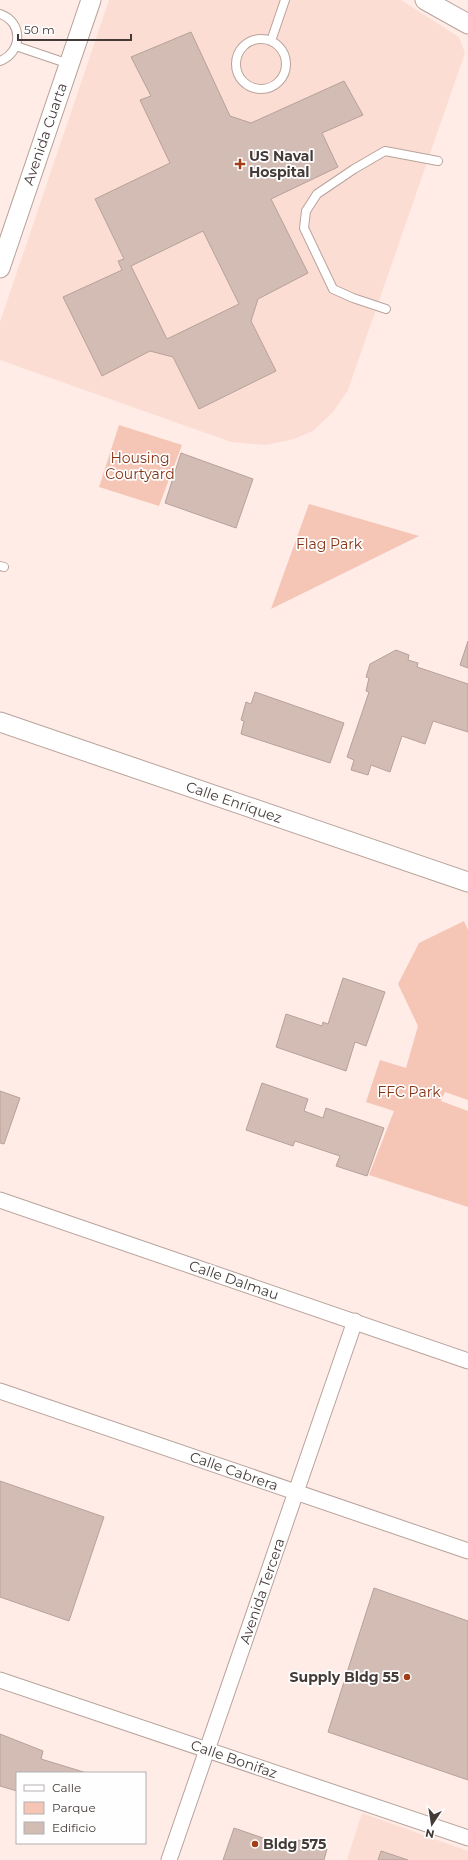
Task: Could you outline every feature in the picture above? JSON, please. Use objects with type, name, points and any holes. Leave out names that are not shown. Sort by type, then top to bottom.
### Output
[{"type":"street","name":"Avenida Cuarta","points":[[0,268],[8,232],[91,0]]},
{"type":"street","points":[[425,0],[468,24]]},
{"type":"street","name":"Calle Enríquez","points":[[0,722],[468,882]]},
{"type":"street","name":"Calle Dalmau","points":[[0,1200],[468,1361]]},
{"type":"street","name":"Avenida Tercera","points":[[169,1860],[355,1322]]},
{"type":"street","name":"Calle Cabrera","points":[[0,1391],[468,1551]]},
{"type":"street","name":"Calle Bonifaz","points":[[0,1680],[468,1838]]},
{"type":"lane","points":[[271,41],[286,0]]},
{"type":"lane","points":[[0,14],[10,20],[17,32],[16,46],[12,53],[0,61]]},
{"type":"lane","points":[[255,39],[271,41],[278,46],[285,56],[286,69],[284,76],[271,88],[263,90],[247,86],[237,73],[235,64],[238,52],[247,43],[255,39]]},
{"type":"lane","points":[[16,46],[69,64]]},
{"type":"lane","points":[[386,309],[353,298],[333,289],[304,228],[306,211],[317,194],[354,168],[385,151],[438,161]]},
{"type":"shaded area","name":"US Naval Hospital","points":[[109,0],[401,0],[459,37],[465,53],[348,390],[333,412],[313,431],[294,439],[266,445],[231,442],[0,360],[0,322]]},
{"type":"shaded area","points":[[362,1813],[468,1851],[468,1860],[347,1860]]},
{"type":"green space","name":"Housing Courtyard","points":[[119,425],[182,445],[159,506],[99,487]]},
{"type":"green space","name":"Flag Park","points":[[309,504],[419,536],[271,609]]},
{"type":"green space","name":"FFC Park","points":[[464,921],[468,930],[468,1100],[445,1092],[441,1101],[468,1111],[468,1207],[369,1175],[394,1111],[366,1102],[380,1060],[406,1068],[418,1026],[398,984],[419,943]]},
{"type":"building","points":[[191,32],[230,116],[251,123],[344,81],[363,115],[322,133],[338,167],[271,199],[308,273],[258,299],[251,321],[276,371],[199,409],[173,357],[150,351],[102,376],[63,297],[122,270],[118,261],[124,259],[95,199],[170,163],[140,100],[151,96],[131,57]],"holes":[[[203,231],[239,304],[167,339],[131,266]]]},
{"type":"building","points":[[181,453],[253,479],[236,528],[165,503]]},
{"type":"building","points":[[468,641],[468,668],[460,665]]},
{"type":"building","points":[[396,650],[409,655],[408,660],[418,663],[417,667],[468,684],[468,732],[433,721],[425,744],[402,736],[390,772],[371,765],[368,775],[351,770],[354,760],[347,757],[369,692],[366,691],[369,678],[366,677],[370,664]]},
{"type":"building","points":[[255,692],[344,723],[330,763],[241,734],[244,721],[241,720],[246,702],[251,704]]},
{"type":"building","points":[[343,978],[385,992],[366,1046],[355,1042],[346,1071],[276,1047],[286,1014],[322,1026],[323,1022],[328,1024]]},
{"type":"building","points":[[262,1083],[308,1099],[304,1111],[323,1118],[326,1108],[384,1128],[367,1176],[336,1166],[340,1156],[295,1141],[293,1146],[246,1130]]},
{"type":"building","points":[[0,1091],[20,1098],[4,1144],[0,1143]]},
{"type":"building","points":[[0,1481],[104,1517],[69,1621],[0,1597]]},
{"type":"building","name":"Supply Bldg 55","points":[[374,1588],[468,1621],[468,1780],[328,1732]]},
{"type":"building","points":[[0,1734],[43,1751],[41,1759],[84,1772],[16,1772],[16,1791],[0,1786]]},
{"type":"building","name":"Bldg 575","points":[[234,1828],[295,1849],[298,1840],[327,1849],[324,1860],[223,1860]]},
{"type":"building","points":[[381,1851],[408,1860],[378,1860]]},
{"type":"place","name":"US Naval Hospital","points":[[240,164]]},
{"type":"place","name":"Supply Bldg 55","points":[[407,1677]]},
{"type":"place","name":"Bldg 575","points":[[255,1844]]}]
